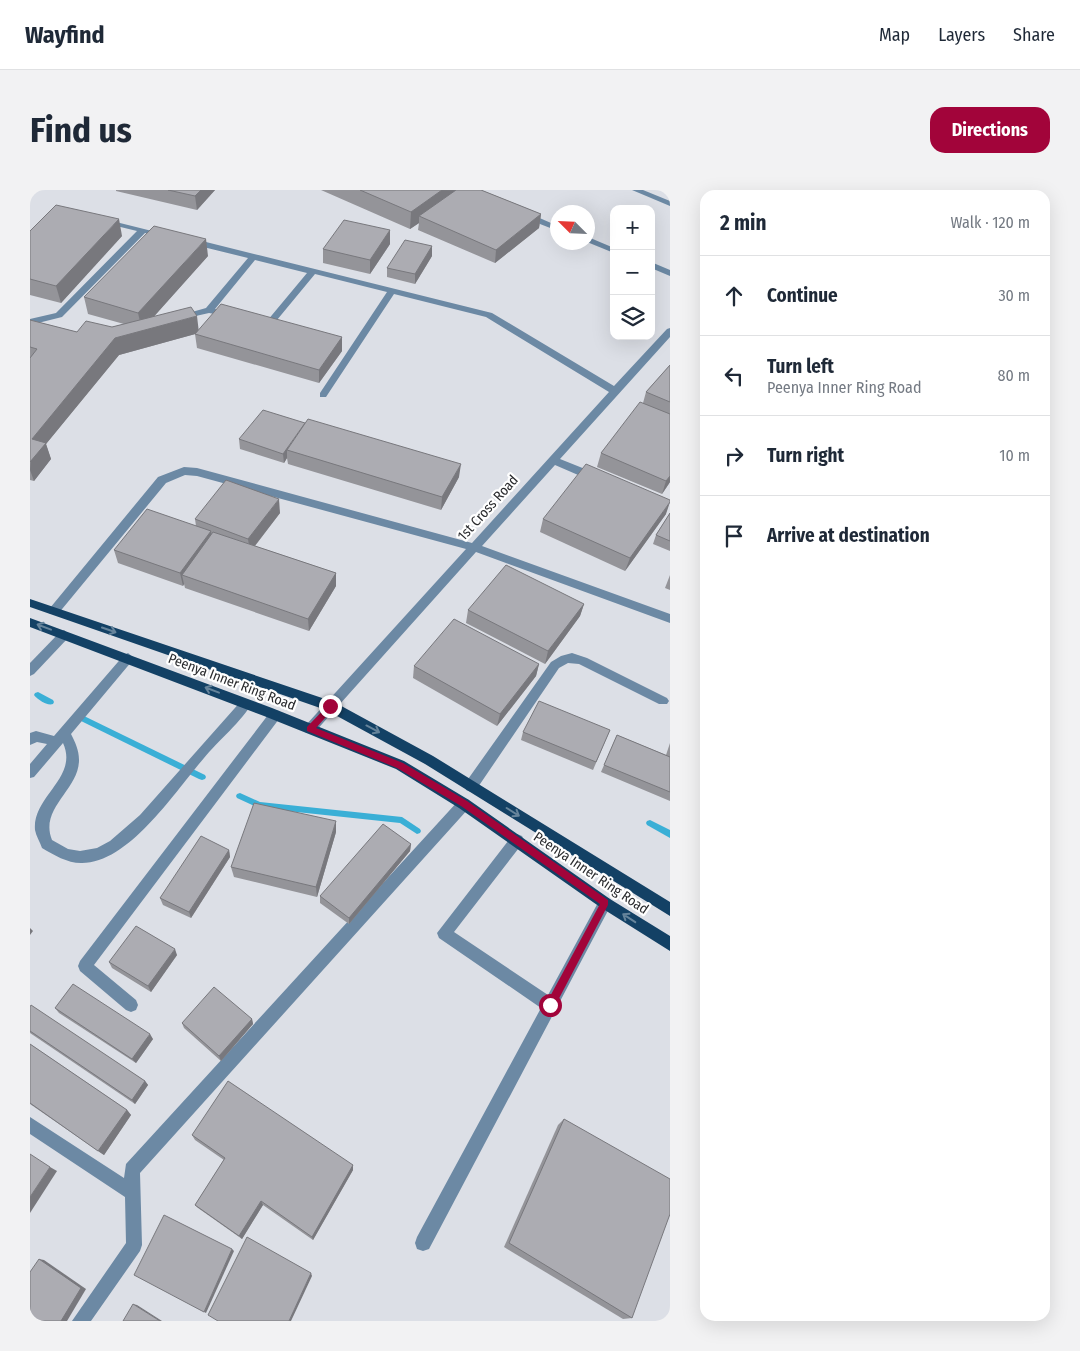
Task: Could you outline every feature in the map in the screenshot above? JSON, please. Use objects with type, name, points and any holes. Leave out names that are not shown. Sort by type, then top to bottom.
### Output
[{"type":"main road","name":"Peenya Inner Ring Road","points":[[30,603],[330,706],[429,760],[670,910]]},
{"type":"main road","name":"Peenya Inner Ring Road","points":[[30,622],[246,703],[400,765],[464,804],[605,902],[670,944]]},
{"type":"street","points":[[636,190],[670,204]]},
{"type":"street","points":[[520,213],[550,225]]},
{"type":"street","points":[[97,218],[490,315],[615,391]]},
{"type":"street","points":[[30,322],[60,315],[143,230]]},
{"type":"street","points":[[595,243],[612,250]]},
{"type":"street","points":[[209,310],[253,256]]},
{"type":"street","points":[[655,267],[670,273]]},
{"type":"street","points":[[176,320],[209,310],[269,324],[314,271]]},
{"type":"street","points":[[323,395],[392,291]]},
{"type":"street","name":"1st Cross Road","points":[[310,729],[670,331]]},
{"type":"street","points":[[658,344],[670,348]]},
{"type":"street","points":[[552,460],[607,482]]},
{"type":"street","points":[[54,611],[162,480],[184,471],[197,472],[473,547],[670,619]]},
{"type":"street","points":[[30,671],[64,634]]},
{"type":"street","points":[[471,786],[555,665],[563,658],[573,657],[583,661],[663,701]]},
{"type":"street","points":[[30,773],[128,658]]},
{"type":"street","points":[[30,740],[36,736],[42,736],[61,738],[70,742],[74,761],[71,774],[47,811],[41,827],[47,844],[65,856],[87,857],[110,847],[145,820],[191,764],[246,703]]},
{"type":"street","points":[[131,1005],[86,966],[275,715]]},
{"type":"street","points":[[81,1321],[134,1245],[132,1170],[464,804]]},
{"type":"street","points":[[517,840],[444,933],[550,1005]]},
{"type":"street","points":[[423,1243],[605,902]]},
{"type":"street","points":[[30,1124],[133,1193]]},
{"type":"building","points":[[168,190],[201,190],[195,196]]},
{"type":"building","points":[[360,190],[442,190],[411,212]]},
{"type":"building","points":[[456,190],[481,190],[541,214],[496,250],[419,216]]},
{"type":"building","points":[[56,205],[119,219],[56,286],[30,279],[30,231]]},
{"type":"building","points":[[344,220],[390,230],[370,260],[323,249]]},
{"type":"building","points":[[154,226],[206,239],[138,313],[84,297]]},
{"type":"building","points":[[405,240],[432,246],[415,274],[387,268]]},
{"type":"building","points":[[221,304],[342,337],[319,370],[195,334]]},
{"type":"building","points":[[191,307],[197,316],[115,338],[32,439],[46,443],[30,462],[30,358],[37,349],[30,347],[30,320],[77,332],[86,321],[112,327]]},
{"type":"building","points":[[670,365],[670,402],[646,392]]},
{"type":"building","points":[[640,402],[670,414],[670,476],[666,481],[601,453]]},
{"type":"building","points":[[263,410],[305,423],[283,454],[239,439]]},
{"type":"building","points":[[308,419],[461,464],[442,497],[287,450]]},
{"type":"building","points":[[586,464],[670,500],[630,558],[543,519]]},
{"type":"building","points":[[226,480],[279,499],[248,539],[195,519]]},
{"type":"building","points":[[147,509],[211,531],[180,573],[114,550]]},
{"type":"building","points":[[670,513],[670,541],[656,535]]},
{"type":"building","points":[[213,532],[336,573],[308,619],[182,575]]},
{"type":"building","points":[[506,565],[584,604],[548,651],[468,610]]},
{"type":"building","points":[[454,619],[539,664],[500,714],[414,666]]},
{"type":"building","points":[[539,701],[610,730],[596,762],[523,732]]},
{"type":"building","points":[[617,735],[670,757],[670,792],[604,765]]},
{"type":"building","points":[[254,803],[336,821],[316,887],[231,867]]},
{"type":"building","points":[[383,824],[411,844],[349,918],[320,896]]},
{"type":"building","points":[[201,836],[229,850],[189,912],[160,898]]},
{"type":"building","points":[[136,926],[175,949],[148,986],[109,962]]},
{"type":"building","points":[[73,984],[150,1034],[132,1059],[55,1008]]},
{"type":"building","points":[[214,987],[252,1019],[219,1056],[182,1023]]},
{"type":"building","points":[[31,1005],[145,1081],[132,1100],[30,1031]]},
{"type":"building","points":[[30,1044],[127,1110],[98,1151],[30,1103]]},
{"type":"building","points":[[228,1081],[353,1165],[312,1237],[261,1201],[239,1236],[195,1205],[225,1158],[192,1135]]},
{"type":"building","points":[[564,1119],[670,1179],[670,1214],[632,1318],[509,1243]]},
{"type":"building","points":[[30,1154],[50,1167],[30,1197]]},
{"type":"building","points":[[164,1215],[232,1249],[204,1312],[134,1275]]},
{"type":"building","points":[[247,1237],[311,1273],[289,1321],[218,1321],[208,1315]]},
{"type":"building","points":[[39,1259],[81,1288],[61,1321],[30,1321],[30,1272]]},
{"type":"building","points":[[133,1304],[160,1321],[123,1321]]},
{"type":"waterway","points":[[38,695],[50,702]]},
{"type":"waterway","points":[[84,719],[202,777]]},
{"type":"waterway","points":[[240,796],[259,805],[402,820],[417,831]]},
{"type":"waterway","points":[[650,823],[670,834]]},
{"type":"route","points":[[330,706],[310,729],[400,765],[464,804],[605,902],[550,1005]]}]
